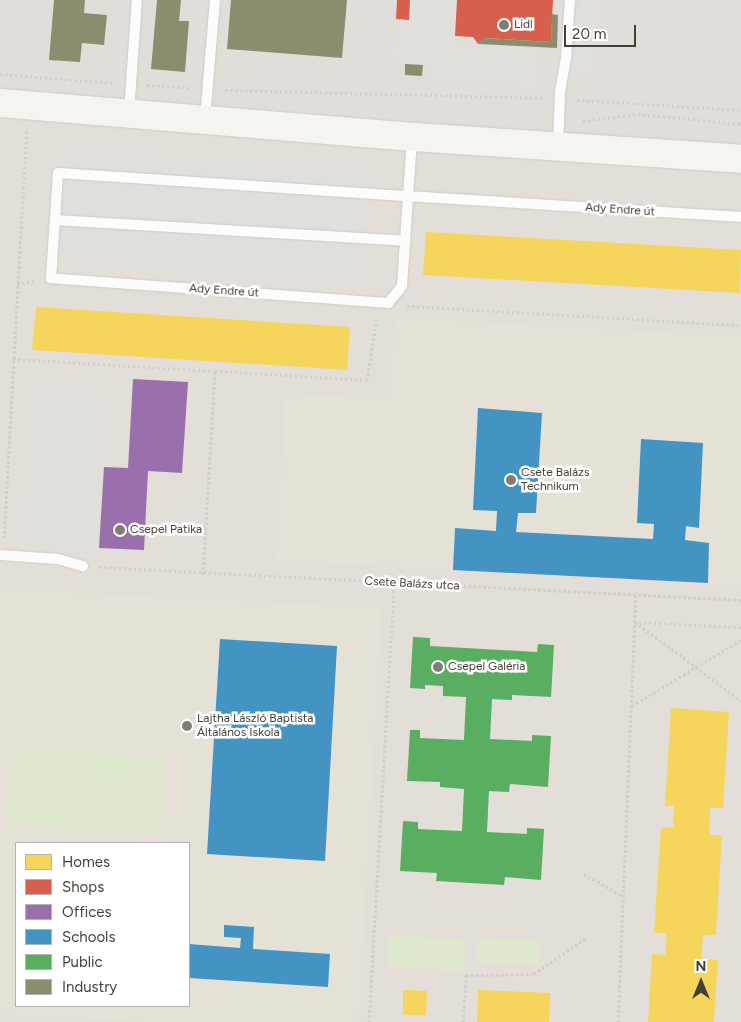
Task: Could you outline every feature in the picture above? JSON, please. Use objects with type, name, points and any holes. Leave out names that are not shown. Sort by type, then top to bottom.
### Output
[{"type":"street","points":[[0,103],[558,148],[741,159]]},
{"type":"lane","points":[[129,114],[137,0]]},
{"type":"lane","points":[[204,120],[215,0]]},
{"type":"lane","points":[[558,148],[559,99],[570,0]]},
{"type":"lane","points":[[388,303],[402,286],[413,137]]},
{"type":"lane","name":"Ady Endre út","points":[[388,303],[51,278],[58,173],[741,218]]},
{"type":"lane","points":[[54,220],[405,241]]},
{"type":"lane","points":[[2,556],[58,559],[84,566]]},
{"type":"path","points":[[0,74],[208,89],[559,99],[741,110]]},
{"type":"path","points":[[558,121],[638,114],[741,124]]},
{"type":"path","points":[[2,556],[27,127]]},
{"type":"path","points":[[13,359],[367,380],[376,321],[388,303],[741,325]]},
{"type":"path","points":[[203,574],[215,372]]},
{"type":"path","points":[[0,494],[6,498]]},
{"type":"path","name":"Csete Balázs utca","points":[[84,566],[203,574],[741,600]]},
{"type":"path","points":[[369,1022],[394,583]]},
{"type":"path","points":[[618,1022],[636,595]]},
{"type":"path","points":[[635,622],[741,627]]},
{"type":"path","points":[[635,622],[741,701]]},
{"type":"path","points":[[632,706],[741,640]]},
{"type":"path","points":[[584,874],[623,896]]},
{"type":"path","points":[[463,1022],[466,975],[534,974],[587,937]]},
{"type":"shaded area","points":[[0,0],[741,0],[741,176],[0,116]]},
{"type":"shaded area","points":[[398,0],[456,0],[454,44],[537,48],[536,85],[430,80],[430,64],[395,62]]},
{"type":"shaded area","points":[[561,0],[599,0],[595,74],[557,71]]},
{"type":"shaded area","points":[[0,116],[741,176],[741,1022],[0,1022]]},
{"type":"shaded area","points":[[67,148],[370,169],[361,287],[59,266]]},
{"type":"shaded area","name":"Csete Balázs Technikum","points":[[395,318],[741,337],[741,585],[277,560],[286,394],[391,400]]},
{"type":"shaded area","points":[[31,390],[105,394],[98,550],[24,546]]},
{"type":"shaded area","name":"Lajtha László Baptista Általános Iskola","points":[[0,590],[381,608],[358,1022],[150,1022],[0,1014]]},
{"type":"green space","points":[[14,749],[165,759],[161,835],[9,825]]},
{"type":"green space","points":[[389,936],[465,940],[463,971],[388,966]]},
{"type":"green space","points":[[478,939],[539,941],[538,965],[477,962]]},
{"type":"building: Homes","points":[[426,232],[741,250],[740,293],[423,275]]},
{"type":"building: Homes","points":[[36,307],[350,327],[347,370],[32,350]]},
{"type":"building: Homes","points":[[671,708],[729,712],[723,808],[710,808],[709,835],[722,835],[716,935],[703,935],[701,959],[718,960],[714,1022],[648,1022],[652,954],[665,955],[667,933],[654,933],[661,827],[673,828],[674,806],[665,806]]},
{"type":"building: Homes","points":[[403,990],[427,991],[426,1015],[403,1015]]},
{"type":"building: Homes","points":[[478,990],[550,993],[549,1022],[477,1022]]},
{"type":"building: Shops","points":[[397,0],[410,0],[409,20],[396,19]]},
{"type":"building: Shops","name":"Lidl","points":[[457,0],[553,0],[551,42],[485,38],[478,44],[473,37],[455,36]]},
{"type":"building: Offices","points":[[133,379],[188,382],[182,473],[148,471],[144,550],[99,548],[104,467],[128,468]]},
{"type":"building: Schools","points":[[478,408],[542,413],[536,513],[518,513],[516,532],[653,539],[654,524],[637,523],[641,439],[703,443],[699,528],[686,526],[685,540],[709,543],[708,583],[453,570],[455,528],[496,531],[497,511],[473,510]]},
{"type":"building: Schools","points":[[220,639],[337,646],[325,861],[207,854]]},
{"type":"building: Schools","points":[[224,925],[254,927],[253,949],[330,954],[328,987],[190,978],[190,944],[240,948],[241,938],[224,937]]},
{"type":"building: Public","points":[[413,637],[430,638],[430,646],[537,652],[538,644],[554,645],[551,697],[512,695],[512,700],[492,699],[490,739],[532,741],[532,735],[551,736],[548,787],[510,784],[509,792],[489,791],[487,832],[527,834],[527,828],[544,829],[541,880],[505,877],[504,885],[436,881],[437,873],[400,871],[403,821],[418,822],[418,829],[462,831],[464,789],[440,787],[440,782],[407,781],[410,730],[420,730],[420,738],[464,740],[466,697],[443,696],[443,686],[425,685],[425,689],[410,688]]},
{"type":"building: Industry","points":[[54,0],[85,0],[84,13],[107,15],[104,45],[82,43],[80,62],[49,60]]},
{"type":"building: Industry","points":[[157,0],[181,0],[179,21],[189,21],[185,72],[151,69]]},
{"type":"building: Industry","points":[[231,0],[347,0],[342,58],[227,49]]},
{"type":"building: Industry","points":[[552,14],[558,15],[557,48],[478,44],[485,38],[551,42]]},
{"type":"building: Industry","points":[[405,64],[423,65],[422,76],[405,75]]},
{"type":"place","name":"Lidl","points":[[504,25]]},
{"type":"place","name":"Csete Balázs Technikum","points":[[511,480]]},
{"type":"place","name":"Csepel Patika","points":[[120,530]]},
{"type":"place","name":"Csepel Galéria","points":[[438,667]]},
{"type":"place","name":"Lajtha László Baptista Általános Iskola","points":[[187,726]]}]
